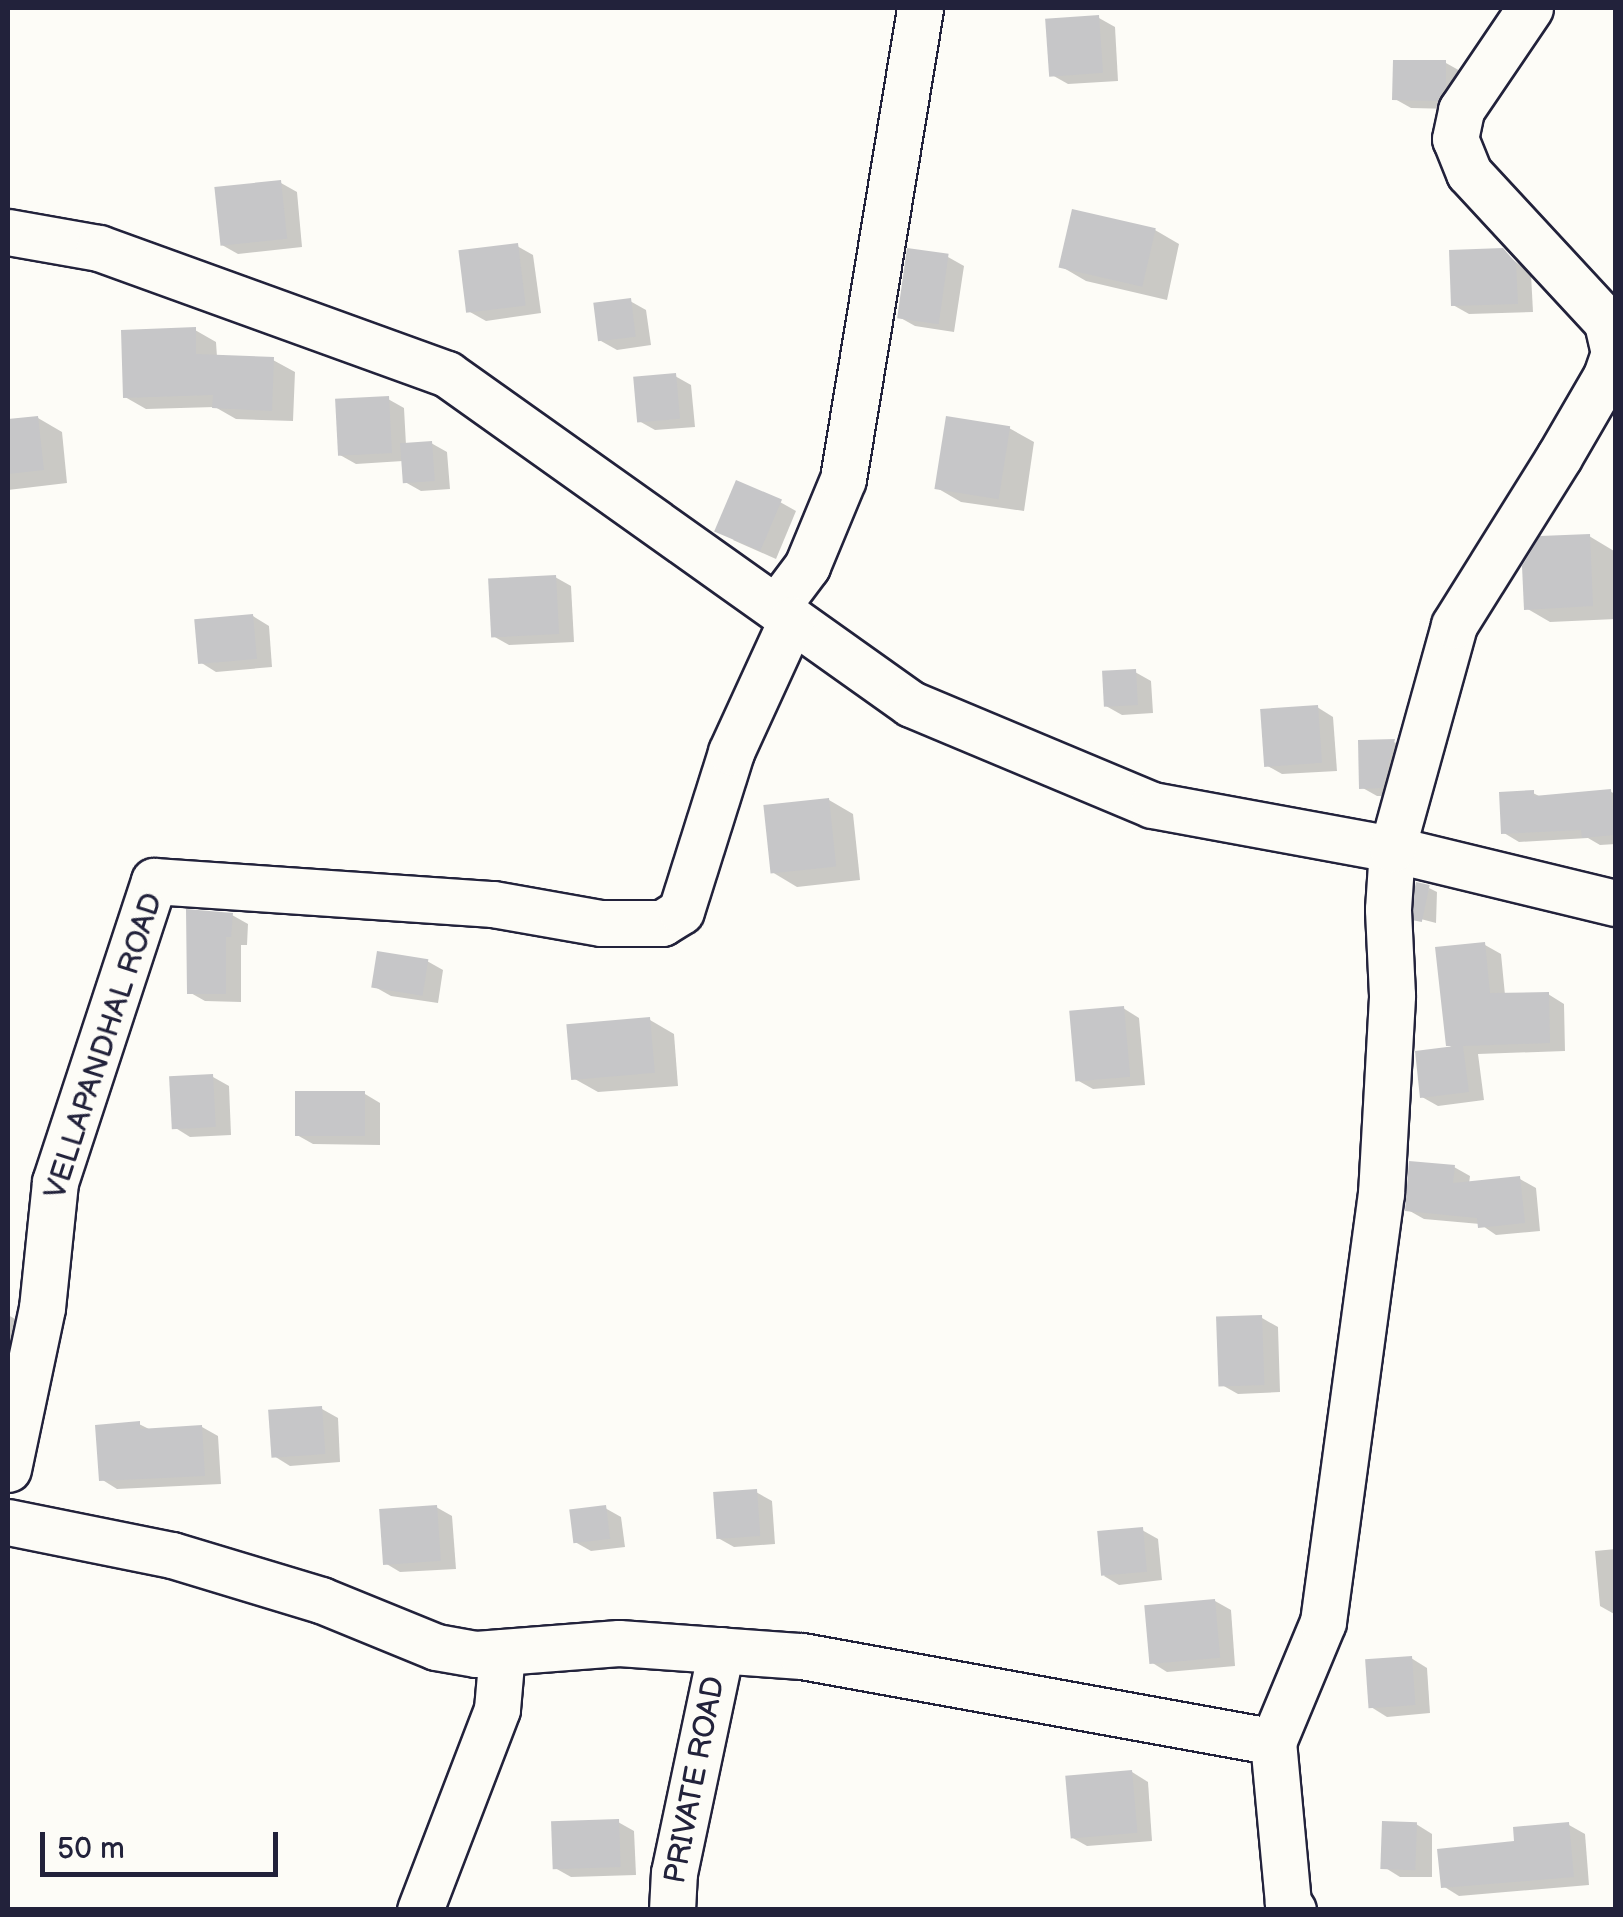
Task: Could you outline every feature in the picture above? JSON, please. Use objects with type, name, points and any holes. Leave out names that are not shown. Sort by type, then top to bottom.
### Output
[{"type":"street","points":[[787,615],[786,594],[807,566],[843,479],[920,8]]},
{"type":"street","points":[[1293,1910],[1288,1903],[1273,1742],[1324,1622],[1381,1194],[1392,995],[1388,909],[1392,848],[1454,625],[1568,441],[1614,353],[1608,322],[1469,173],[1455,139],[1460,110],[1530,8]]},
{"type":"street","points":[[8,232],[99,248],[446,374],[911,704],[1152,805],[1392,848],[1616,903]]},
{"type":"street","name":"VELLAPANDHAL ROAD","points":[[8,1469],[42,1308],[55,1182],[154,881],[493,904],[628,925],[662,923],[681,911],[730,752],[787,615]]},
{"type":"street","points":[[8,1522],[172,1555],[321,1600],[436,1647],[476,1654],[619,1643],[802,1656],[1273,1742]]},
{"type":"street","name":"PRIVATE ROAD","points":[[672,1910],[674,1873],[721,1650]]},
{"type":"street","points":[[420,1910],[496,1709],[502,1652]]},
{"type":"street","points":[[1260,1910],[1284,1864]]},
{"type":"building","points":[[1099,15],[1103,73],[1049,77],[1045,19]]},
{"type":"building","points":[[1393,60],[1446,60],[1446,85],[1437,101],[1392,100]]},
{"type":"building","points":[[281,180],[287,239],[221,246],[214,187]]},
{"type":"building","points":[[1072,209],[1156,228],[1142,287],[1059,267]]},
{"type":"building","points":[[518,243],[526,306],[466,313],[458,250]]},
{"type":"building","points":[[907,248],[949,254],[939,324],[897,318]]},
{"type":"building","points":[[1503,248],[1516,263],[1518,304],[1451,306],[1449,250]]},
{"type":"building","points":[[631,298],[636,337],[598,341],[593,303]]},
{"type":"building","points":[[196,327],[196,354],[274,357],[272,411],[212,408],[213,395],[123,398],[121,330]]},
{"type":"building","points":[[676,373],[680,419],[637,423],[633,377]]},
{"type":"building","points":[[389,396],[392,453],[338,456],[335,399]]},
{"type":"building","points":[[38,416],[44,470],[8,474],[8,419]]},
{"type":"building","points":[[946,416],[1010,426],[999,499],[934,489]]},
{"type":"building","points":[[432,441],[435,481],[403,483],[400,443]]},
{"type":"building","points":[[736,480],[782,500],[760,551],[714,532]]},
{"type":"building","points":[[1590,534],[1593,606],[1524,610],[1522,566],[1540,536]]},
{"type":"building","points":[[556,575],[559,634],[491,637],[488,579]]},
{"type":"building","points":[[253,614],[257,659],[198,664],[194,619]]},
{"type":"building","points":[[1136,669],[1138,705],[1104,707],[1102,671]]},
{"type":"building","points":[[1318,705],[1322,763],[1264,767],[1260,709]]},
{"type":"building","points":[[1395,739],[1382,788],[1359,789],[1358,740]]},
{"type":"building","points":[[1611,789],[1615,835],[1582,838],[1581,830],[1501,834],[1499,792],[1534,790],[1534,796]]},
{"type":"building","points":[[829,798],[836,867],[771,874],[763,805]]},
{"type":"building","points":[[1416,882],[1430,885],[1422,922],[1408,919]]},
{"type":"building","points":[[186,909],[233,913],[231,937],[226,937],[226,994],[187,994]]},
{"type":"building","points":[[1485,942],[1490,993],[1549,992],[1550,1043],[1463,1046],[1469,1092],[1420,1098],[1415,1051],[1455,1046],[1446,1046],[1435,947]]},
{"type":"building","points":[[377,951],[428,959],[423,996],[371,988]]},
{"type":"building","points":[[1124,1006],[1130,1077],[1075,1082],[1069,1011]]},
{"type":"building","points":[[650,1017],[655,1073],[571,1080],[566,1024]]},
{"type":"building","points":[[213,1074],[216,1127],[172,1129],[169,1076]]},
{"type":"building","points":[[295,1091],[365,1091],[365,1136],[295,1136]]},
{"type":"building","points":[[1409,1161],[1455,1165],[1453,1183],[1520,1176],[1525,1223],[1478,1228],[1477,1218],[1405,1211]]},
{"type":"building","points":[[1262,1315],[1264,1385],[1218,1387],[1216,1317]]},
{"type":"building","points":[[322,1406],[325,1454],[271,1458],[268,1410]]},
{"type":"building","points":[[140,1421],[140,1429],[202,1425],[205,1476],[99,1481],[95,1425]]},
{"type":"building","points":[[757,1489],[760,1536],[716,1539],[713,1492]]},
{"type":"building","points":[[437,1505],[441,1561],[383,1565],[379,1509]]},
{"type":"building","points":[[606,1505],[610,1539],[573,1543],[569,1510]]},
{"type":"building","points":[[1143,1527],[1147,1572],[1101,1576],[1097,1531]]},
{"type":"building","points":[[1215,1599],[1220,1658],[1149,1664],[1144,1605]]},
{"type":"building","points":[[1412,1656],[1415,1705],[1369,1708],[1365,1659]]},
{"type":"building","points":[[1132,1770],[1137,1833],[1071,1839],[1065,1776]]},
{"type":"building","points":[[619,1819],[621,1867],[553,1869],[551,1821]]},
{"type":"building","points":[[1382,1821],[1417,1822],[1415,1870],[1380,1869]]},
{"type":"building","points":[[1569,1822],[1574,1877],[1441,1888],[1437,1849],[1514,1841],[1513,1827]]}]
